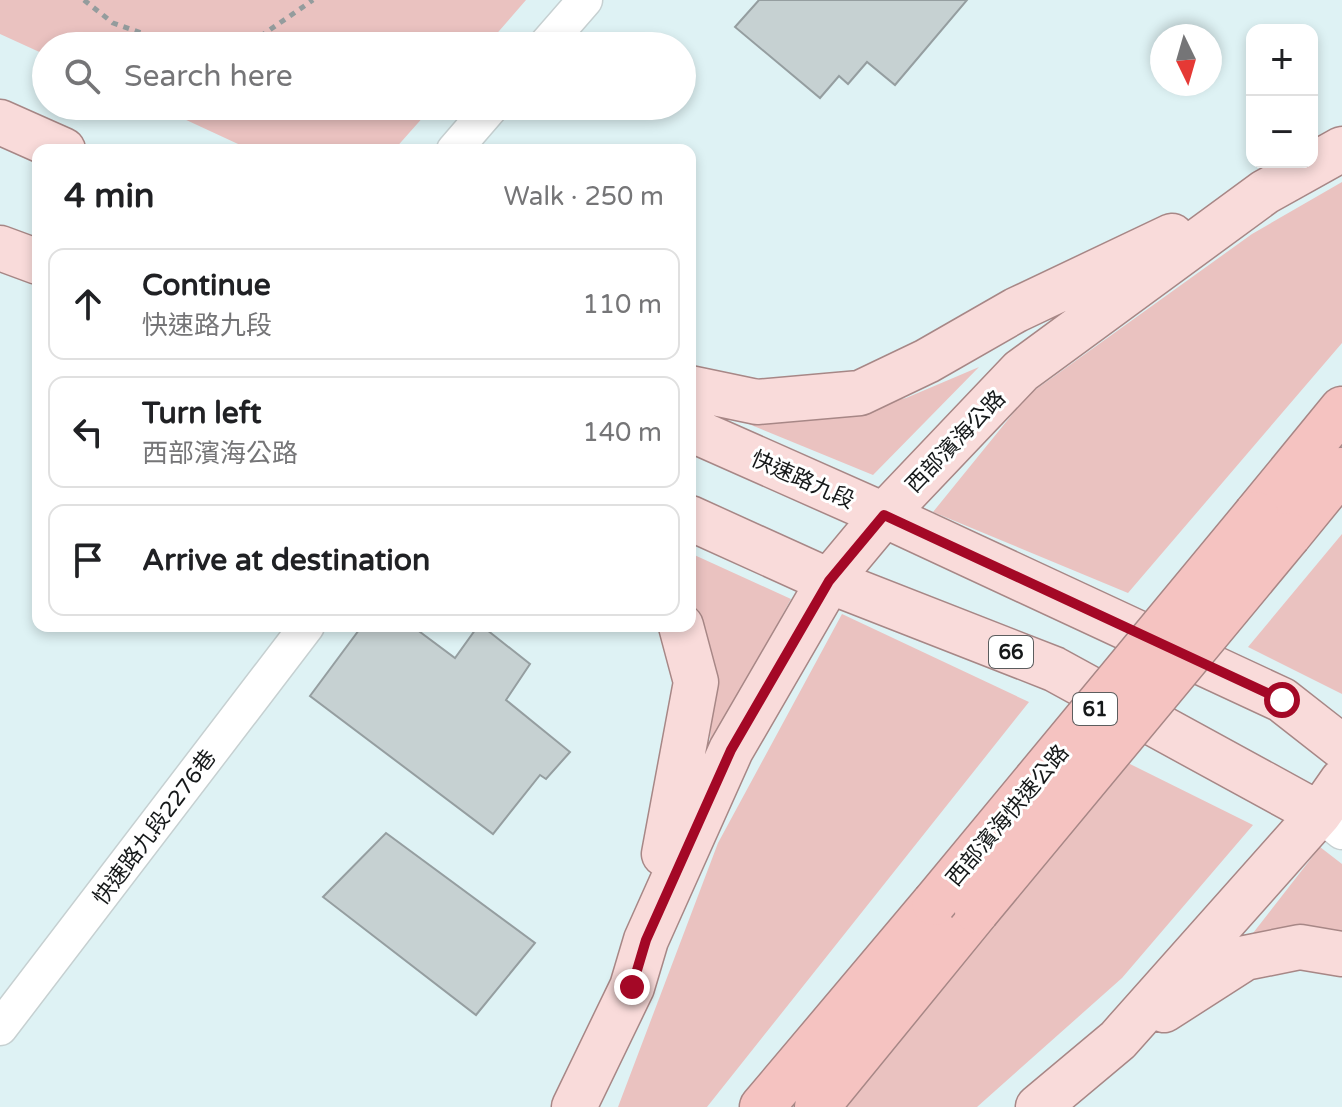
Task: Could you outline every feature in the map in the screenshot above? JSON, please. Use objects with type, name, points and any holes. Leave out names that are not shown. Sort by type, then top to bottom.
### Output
[{"type":"highway","name":"西部濱海快速公路","points":[[817,1107],[977,911],[1272,525],[1342,409]]},
{"type":"highway","name":"西部濱海快速公路","points":[[762,1107],[934,903],[1272,525],[1342,470]]},
{"type":"main road","points":[[0,122],[50,144]]},
{"type":"main road","name":"西部濱海公路","points":[[574,1107],[632,987],[646,940],[731,750],[829,581],[884,515],[1021,371],[1265,192],[1342,149]]},
{"type":"main road","points":[[696,389],[757,402],[860,393],[927,361],[1016,310],[1265,192]]},
{"type":"main road","points":[[0,248],[32,260]]},
{"type":"main road","name":"快速路九段","points":[[696,432],[884,515],[1282,700],[1342,747]]},
{"type":"main road","name":"66","points":[[696,521],[829,581],[1054,669],[1334,809]]},
{"type":"main road","points":[[646,940],[679,784],[696,682],[683,632]]},
{"type":"main road","points":[[1038,1107],[1118,1040],[1334,809]]},
{"type":"main road","points":[[1118,1040],[1245,958],[1300,947],[1342,954]]},
{"type":"street","points":[[557,32],[585,0]]},
{"type":"street","points":[[459,144],[480,120]]},
{"type":"street","name":"快速路九段2276巷","points":[[0,1028],[302,632]]},
{"type":"path","points":[[84,0],[113,23],[139,32]]},
{"type":"path","points":[[267,32],[313,0]]},
{"type":"shaded area","points":[[0,0],[1342,0],[1342,1107],[0,1107]]},
{"type":"shaded area","points":[[0,0],[526,0],[498,32],[32,32],[32,49],[0,34]]},
{"type":"shaded area","points":[[186,120],[421,120],[399,144],[238,144]]},
{"type":"shaded area","points":[[1342,182],[1342,343],[1128,593],[933,512],[1028,395],[1252,234]]},
{"type":"shaded area","points":[[979,367],[873,475],[739,420],[818,417],[906,398]]},
{"type":"shaded area","points":[[1342,534],[1342,694],[1248,647]]},
{"type":"shaded area","points":[[696,556],[791,599],[709,751],[714,688],[704,629],[696,609]]},
{"type":"shaded area","points":[[842,614],[1029,702],[707,1107],[618,1107],[718,843]]},
{"type":"shaded area","points":[[1128,763],[1253,825],[1122,978],[977,1107],[844,1107]]},
{"type":"shaded area","points":[[1320,847],[1342,864],[1342,943],[1239,951]]},
{"type":"building","points":[[759,0],[967,0],[895,85],[867,62],[848,84],[839,76],[820,98],[735,27]]},
{"type":"building","points":[[358,632],[420,632],[455,658],[474,632],[490,632],[530,664],[506,700],[570,752],[546,779],[540,775],[493,834],[310,696]]},
{"type":"building","points":[[386,833],[535,943],[476,1015],[323,897]]},
{"type":"route","points":[[632,987],[646,940],[731,750],[829,581],[884,515],[1282,700]]}]
